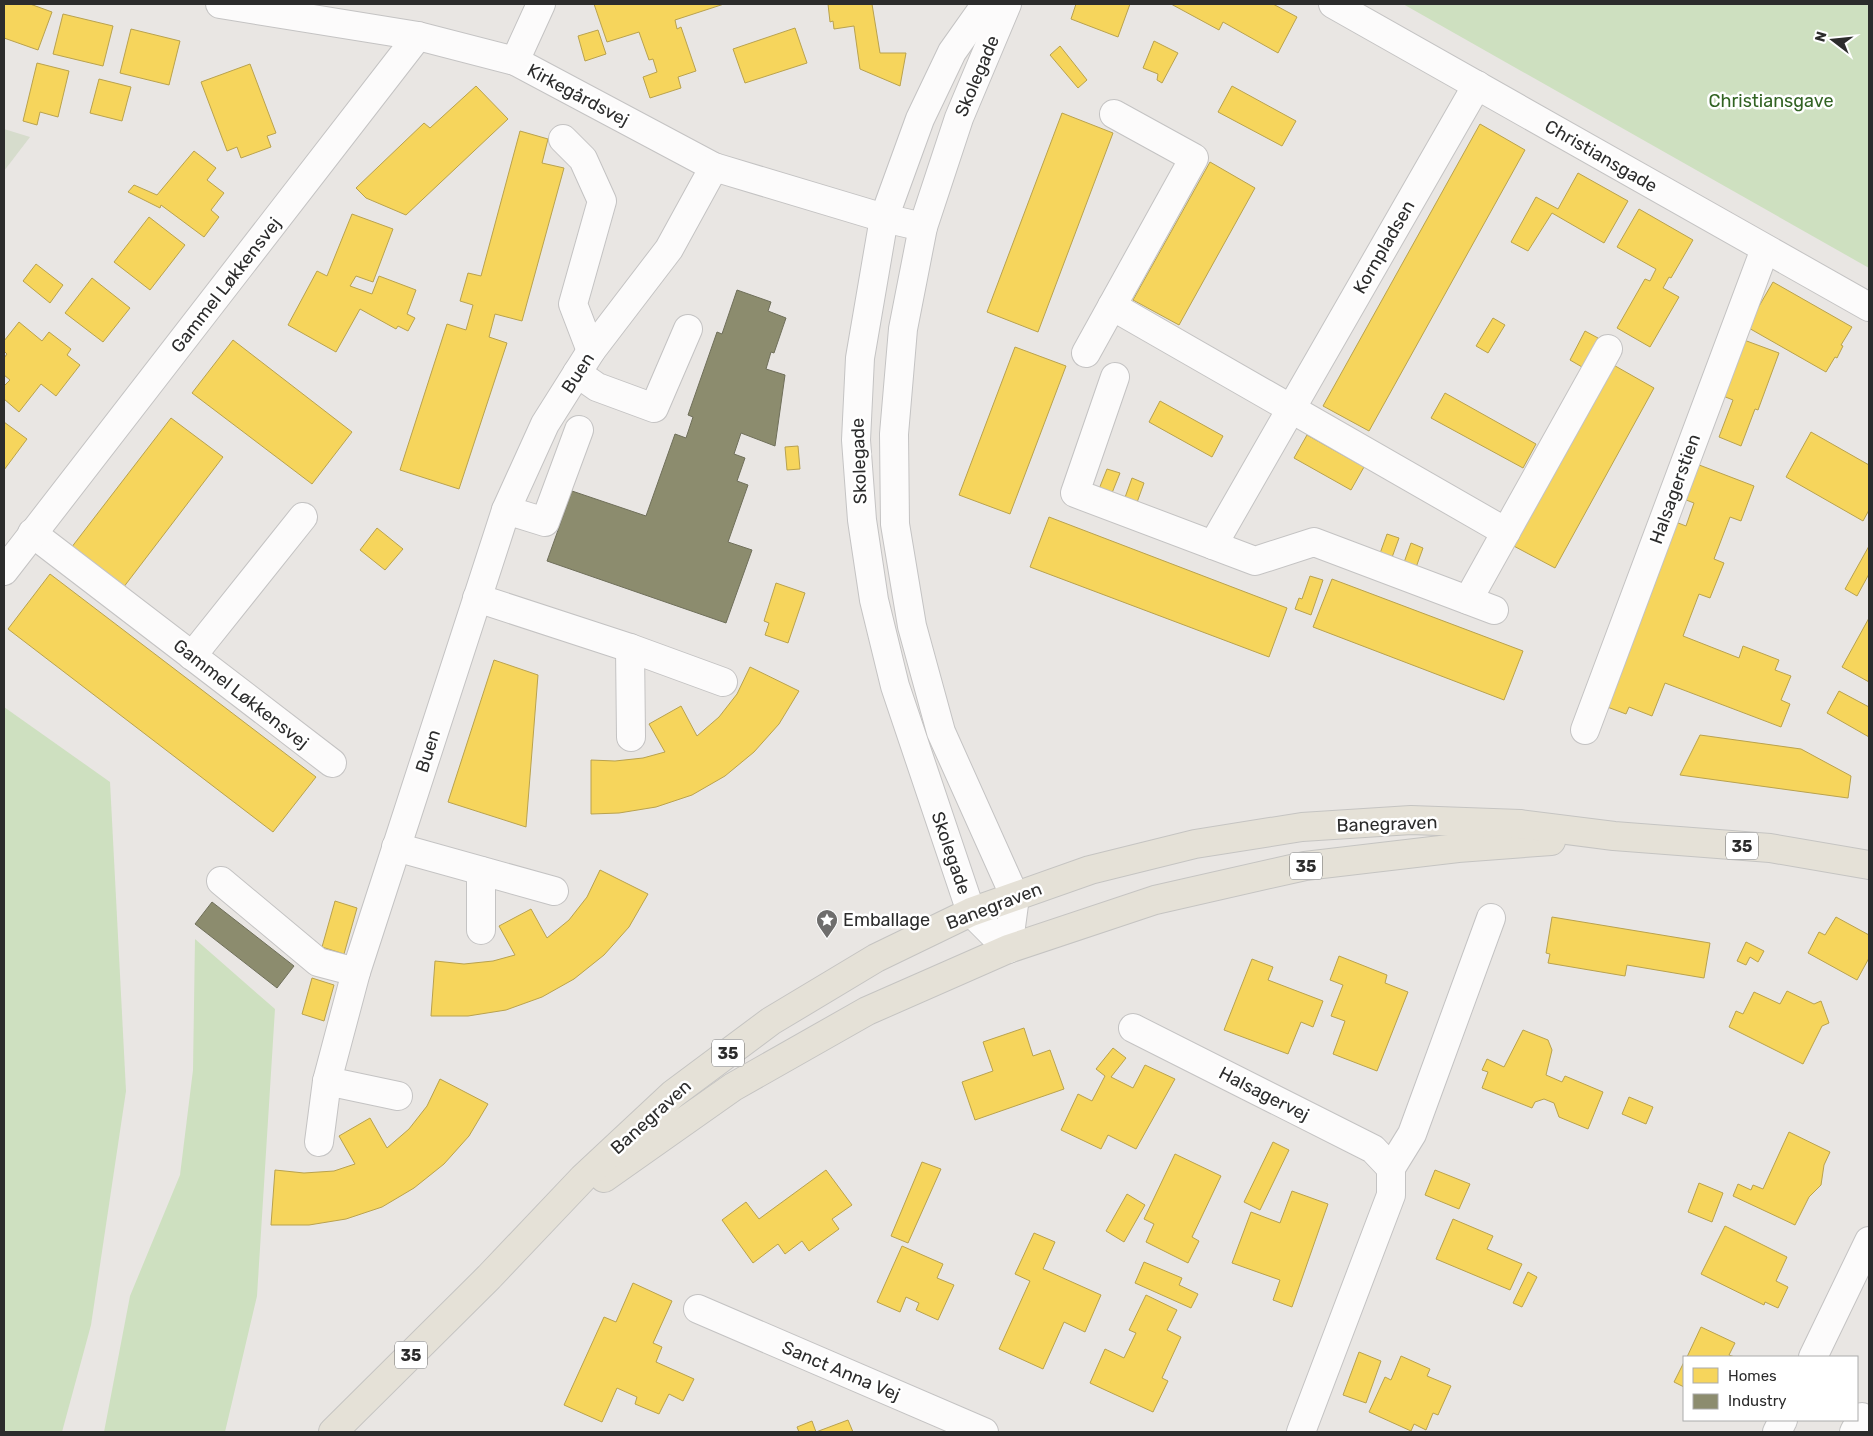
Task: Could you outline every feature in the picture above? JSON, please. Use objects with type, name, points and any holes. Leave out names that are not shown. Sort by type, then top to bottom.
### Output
[{"type":"main road","name":"Banegraven","points":[[333,1432],[489,1277],[584,1178],[673,1094],[771,1021],[876,958],[971,912],[1090,870],[1195,844],[1302,827],[1411,820],[1520,824],[1614,836],[1770,848],[1869,865]]},
{"type":"main road","name":"Banegraven","points":[[489,1277],[606,1176],[733,1087],[867,1011],[1008,949],[1154,900],[1305,866],[1458,848],[1614,836]]},
{"type":"street","name":"Kirkegårdsvej","points":[[220,4],[418,36],[515,61],[714,166],[884,218],[923,227]]},
{"type":"street","points":[[515,61],[541,4]]},
{"type":"street","name":"Skolegade","points":[[986,4],[952,52],[920,119],[884,218],[860,358],[856,440],[862,520],[874,600],[894,686],[971,912],[1008,949]]},
{"type":"street","name":"Skolegade","points":[[1007,4],[959,118],[923,227],[903,329],[894,434],[895,524],[912,626],[941,732],[1015,897]]},
{"type":"street","name":"Christiansgade","points":[[1333,4],[1869,308]]},
{"type":"street","name":"Gammel Løkkensvej","points":[[4,571],[418,36]]},
{"type":"street","name":"Kornpladsen","points":[[1212,545],[1477,85]]},
{"type":"street","points":[[1086,353],[1194,158],[1114,114]]},
{"type":"street","points":[[563,139],[583,159],[602,201],[573,304],[584,362],[597,387],[654,408],[688,329]]},
{"type":"street","name":"Buen","points":[[319,1142],[327,1081],[356,972],[506,510],[545,424],[584,362],[669,249],[714,166]]},
{"type":"street","name":"Halsagerstien","points":[[1585,730],[1765,249]]},
{"type":"street","points":[[1112,306],[1506,532]]},
{"type":"street","points":[[1468,600],[1608,349]]},
{"type":"street","points":[[1115,377],[1075,493],[1255,561],[1314,542],[1494,610]]},
{"type":"street","points":[[506,510],[544,522],[578,430]]},
{"type":"street","points":[[192,656],[303,517]]},
{"type":"street","name":"Gammel Løkkensvej","points":[[32,533],[332,763]]},
{"type":"street","points":[[477,598],[630,648],[723,682]]},
{"type":"street","points":[[630,648],[632,737]]},
{"type":"street","points":[[396,847],[554,891]]},
{"type":"street","points":[[481,871],[482,930]]},
{"type":"street","points":[[221,881],[318,962],[356,972]]},
{"type":"street","points":[[1008,949],[1015,897]]},
{"type":"street","points":[[1301,1432],[1391,1195],[1391,1168],[1412,1134],[1491,918]]},
{"type":"street","name":"Halsagervej","points":[[1133,1028],[1373,1149],[1391,1168]]},
{"type":"street","points":[[327,1081],[398,1096]]},
{"type":"street","points":[[1813,1356],[1869,1241]]},
{"type":"street","name":"Sanct Anna Vej","points":[[698,1310],[984,1432]]},
{"type":"green space","name":"Christiansgave","points":[[1403,4],[1869,4],[1869,268]]},
{"type":"green space","points":[[4,129],[30,137],[4,171]]},
{"type":"green space","points":[[4,707],[110,782],[126,1091],[91,1325],[62,1432],[4,1432]]},
{"type":"green space","points":[[195,939],[275,1009],[257,1296],[225,1432],[104,1432],[130,1296],[180,1175],[193,1070]]},
{"type":"building: Homes","points":[[4,4],[30,4],[52,12],[38,50],[4,38]]},
{"type":"building: Homes","points":[[594,4],[724,4],[675,20],[677,29],[681,27],[696,71],[678,77],[681,88],[650,98],[643,77],[657,72],[653,59],[649,60],[639,32],[607,42]]},
{"type":"building: Homes","points":[[828,4],[872,4],[880,53],[906,53],[900,86],[860,69],[854,26],[834,29],[833,21],[830,22]]},
{"type":"building: Homes","points":[[1076,4],[1130,4],[1118,37],[1071,19]]},
{"type":"building: Homes","points":[[1171,4],[1273,4],[1297,17],[1278,53],[1223,22],[1219,30]]},
{"type":"building: Homes","points":[[63,14],[113,26],[103,66],[53,54]]},
{"type":"building: Homes","points":[[795,28],[807,63],[745,83],[733,49]]},
{"type":"building: Homes","points":[[131,29],[180,41],[169,85],[120,73]]},
{"type":"building: Homes","points":[[598,30],[606,54],[585,61],[578,36]]},
{"type":"building: Homes","points":[[1154,41],[1178,53],[1162,83],[1157,80],[1158,74],[1143,68]]},
{"type":"building: Homes","points":[[1060,46],[1087,80],[1078,88],[1050,55]]},
{"type":"building: Homes","points":[[37,63],[69,71],[58,117],[40,112],[37,125],[23,121]]},
{"type":"building: Homes","points":[[250,64],[276,133],[267,136],[271,147],[241,158],[237,147],[227,151],[201,82]]},
{"type":"building: Homes","points":[[99,79],[131,87],[122,121],[90,113]]},
{"type":"building: Homes","points":[[476,86],[508,119],[406,215],[366,198],[356,188],[424,123],[430,128]]},
{"type":"building: Homes","points":[[1232,86],[1296,121],[1282,146],[1218,112]]},
{"type":"building: Homes","points":[[1062,113],[1113,133],[1038,332],[987,312]]},
{"type":"building: Homes","points":[[1480,124],[1525,150],[1369,431],[1323,406]]},
{"type":"building: Homes","points":[[520,131],[548,139],[542,163],[564,168],[522,321],[495,314],[489,337],[507,343],[459,489],[400,470],[447,324],[466,330],[473,305],[460,301],[468,273],[481,276]]},
{"type":"building: Homes","points":[[194,151],[216,168],[207,180],[224,193],[211,210],[219,217],[204,237],[161,205],[160,208],[128,192],[134,185],[157,195]]},
{"type":"building: Homes","points":[[1210,162],[1255,188],[1179,325],[1133,300]]},
{"type":"building: Homes","points":[[1578,173],[1628,201],[1604,243],[1552,213],[1528,251],[1511,242],[1536,197],[1558,209]]},
{"type":"building: Homes","points":[[1639,209],[1693,240],[1663,288],[1679,297],[1650,347],[1617,328],[1645,279],[1650,281],[1656,269],[1617,247]]},
{"type":"building: Homes","points":[[352,214],[393,229],[373,282],[356,276],[350,286],[372,294],[379,276],[416,290],[407,314],[415,318],[408,331],[398,326],[396,329],[360,309],[336,352],[288,325],[317,271],[327,276]]},
{"type":"building: Homes","points":[[149,217],[185,245],[150,290],[114,262]]},
{"type":"building: Homes","points":[[36,264],[63,285],[50,303],[23,281]]},
{"type":"building: Homes","points":[[92,278],[130,308],[103,342],[65,313]]},
{"type":"building: Homes","points":[[1773,282],[1852,327],[1841,345],[1843,346],[1837,358],[1835,357],[1826,372],[1747,327]]},
{"type":"building: Homes","points":[[1493,318],[1505,325],[1488,353],[1476,346]]},
{"type":"building: Homes","points":[[19,322],[42,341],[49,332],[71,349],[67,355],[80,365],[56,396],[41,384],[19,412],[4,399],[4,386],[10,380],[4,375],[4,358],[7,354],[4,351],[4,341]]},
{"type":"building: Homes","points":[[1585,331],[1598,338],[1582,367],[1570,360]]},
{"type":"building: Homes","points":[[233,340],[352,432],[312,484],[192,393]]},
{"type":"building: Homes","points":[[1744,340],[1779,353],[1758,410],[1755,409],[1741,446],[1719,437],[1733,400],[1723,396]]},
{"type":"building: Homes","points":[[1015,347],[1066,366],[1010,514],[959,495]]},
{"type":"building: Homes","points":[[1610,363],[1654,388],[1555,568],[1510,544]]},
{"type":"building: Homes","points":[[1445,393],[1536,444],[1523,468],[1431,418]]},
{"type":"building: Homes","points":[[1160,401],[1223,436],[1212,457],[1149,422]]},
{"type":"building: Homes","points":[[171,418],[223,457],[123,588],[71,548]]},
{"type":"building: Homes","points":[[4,422],[27,439],[4,470]]},
{"type":"building: Homes","points":[[1811,432],[1869,465],[1869,510],[1863,521],[1786,477]]},
{"type":"building: Homes","points":[[1307,435],[1364,467],[1351,490],[1294,458]]},
{"type":"building: Homes","points":[[798,446],[800,469],[787,470],[785,447]]},
{"type":"building: Homes","points":[[1694,463],[1754,486],[1741,521],[1730,517],[1714,559],[1724,563],[1710,598],[1699,594],[1683,636],[1739,658],[1743,646],[1779,660],[1775,670],[1791,676],[1781,700],[1790,704],[1781,727],[1665,683],[1652,716],[1629,707],[1626,714],[1602,705],[1673,521],[1686,526],[1694,503],[1681,498]]},
{"type":"building: Homes","points":[[1107,469],[1120,473],[1110,498],[1097,494]]},
{"type":"building: Homes","points":[[1132,478],[1144,483],[1135,508],[1123,503]]},
{"type":"building: Homes","points":[[1049,517],[1287,608],[1269,657],[1030,567]]},
{"type":"building: Homes","points":[[377,528],[403,549],[385,570],[360,550]]},
{"type":"building: Homes","points":[[1387,534],[1399,538],[1390,563],[1378,559]]},
{"type":"building: Homes","points":[[1411,543],[1423,548],[1414,573],[1402,568]]},
{"type":"building: Homes","points":[[1869,546],[1869,574],[1857,596],[1845,589]]},
{"type":"building: Homes","points":[[50,574],[316,777],[273,832],[8,629]]},
{"type":"building: Homes","points":[[1310,576],[1323,580],[1311,615],[1295,609],[1299,598],[1302,599]]},
{"type":"building: Homes","points":[[1332,579],[1523,651],[1504,700],[1313,627]]},
{"type":"building: Homes","points":[[776,583],[805,593],[788,643],[765,635],[769,623],[764,621]]},
{"type":"building: Homes","points":[[1869,618],[1869,682],[1842,667]]},
{"type":"building: Homes","points":[[494,660],[538,675],[526,827],[448,802]]},
{"type":"building: Homes","points":[[750,667],[799,691],[779,724],[754,752],[725,776],[692,795],[656,807],[619,813],[591,814],[591,760],[615,761],[643,758],[665,752],[649,724],[681,706],[697,736],[719,717],[737,694]]},
{"type":"building: Homes","points":[[1839,691],[1869,707],[1869,737],[1827,713]]},
{"type":"building: Homes","points":[[1700,735],[1801,749],[1851,776],[1848,798],[1680,775]]},
{"type":"building: Homes","points":[[600,870],[648,894],[629,927],[604,955],[574,979],[542,997],[506,1010],[468,1016],[431,1016],[435,961],[464,964],[493,961],[515,955],[499,926],[531,909],[547,938],[569,920],[587,897]]},
{"type":"building: Homes","points":[[335,901],[357,908],[344,954],[322,947]]},
{"type":"building: Homes","points":[[1552,917],[1710,943],[1704,978],[1627,965],[1625,976],[1548,963],[1550,954],[1546,953]]},
{"type":"building: Homes","points":[[1836,917],[1869,935],[1869,958],[1857,980],[1808,953],[1819,932],[1825,935]]},
{"type":"building: Homes","points":[[1746,942],[1764,951],[1758,962],[1750,957],[1746,965],[1737,961]]},
{"type":"building: Homes","points":[[1339,956],[1387,975],[1385,983],[1408,992],[1377,1071],[1333,1054],[1345,1021],[1331,1016],[1343,985],[1330,980]]},
{"type":"building: Homes","points":[[1252,959],[1273,967],[1268,980],[1323,1001],[1313,1027],[1301,1022],[1288,1054],[1224,1030]]},
{"type":"building: Homes","points":[[312,978],[334,985],[324,1021],[302,1014]]},
{"type":"building: Homes","points":[[1787,991],[1814,1004],[1821,1001],[1829,1023],[1822,1026],[1803,1064],[1729,1027],[1736,1011],[1743,1014],[1754,992],[1780,1004]]},
{"type":"building: Homes","points":[[1024,1028],[1033,1056],[1050,1050],[1064,1089],[975,1120],[962,1082],[993,1071],[983,1042]]},
{"type":"building: Homes","points":[[1523,1030],[1548,1040],[1552,1050],[1546,1075],[1562,1082],[1565,1076],[1603,1092],[1588,1129],[1559,1117],[1554,1103],[1544,1099],[1535,1102],[1532,1108],[1482,1088],[1488,1072],[1482,1070],[1487,1059],[1504,1067]]},
{"type":"building: Homes","points":[[1113,1048],[1126,1058],[1111,1077],[1133,1088],[1145,1065],[1175,1079],[1136,1149],[1108,1135],[1101,1149],[1061,1130],[1078,1094],[1092,1101],[1105,1076],[1096,1069]]},
{"type":"building: Homes","points":[[440,1079],[488,1104],[469,1136],[444,1164],[414,1188],[382,1207],[346,1219],[309,1225],[271,1225],[275,1170],[304,1173],[334,1171],[355,1164],[339,1136],[370,1118],[387,1148],[409,1129],[427,1106]]},
{"type":"building: Homes","points":[[1629,1097],[1653,1107],[1646,1124],[1622,1114]]},
{"type":"building: Homes","points":[[1789,1132],[1830,1152],[1824,1165],[1821,1185],[1809,1197],[1795,1225],[1733,1196],[1738,1184],[1751,1190],[1753,1185],[1763,1189]]},
{"type":"building: Homes","points":[[1273,1142],[1289,1150],[1260,1210],[1244,1202]]},
{"type":"building: Homes","points":[[1175,1154],[1221,1176],[1192,1237],[1199,1241],[1188,1263],[1146,1242],[1154,1224],[1144,1219]]},
{"type":"building: Homes","points":[[922,1162],[941,1169],[908,1243],[891,1236]]},
{"type":"building: Homes","points":[[826,1170],[852,1205],[832,1219],[839,1229],[809,1251],[802,1241],[785,1254],[778,1244],[753,1263],[722,1220],[746,1202],[759,1219]]},
{"type":"building: Homes","points":[[1435,1170],[1470,1184],[1459,1209],[1425,1195]]},
{"type":"building: Homes","points":[[1699,1183],[1723,1193],[1712,1222],[1688,1212]]},
{"type":"building: Homes","points":[[1292,1191],[1328,1204],[1292,1307],[1273,1300],[1280,1280],[1232,1263],[1251,1212],[1280,1223]]},
{"type":"building: Homes","points":[[1127,1194],[1145,1205],[1124,1242],[1106,1231]]},
{"type":"building: Homes","points":[[1453,1219],[1493,1236],[1487,1249],[1522,1264],[1510,1290],[1436,1259]]},
{"type":"building: Homes","points":[[1725,1226],[1787,1257],[1776,1281],[1788,1287],[1778,1308],[1765,1302],[1764,1305],[1701,1274]]},
{"type":"building: Homes","points":[[1034,1233],[1055,1242],[1043,1269],[1101,1295],[1085,1332],[1064,1322],[1043,1369],[999,1349],[1030,1281],[1015,1274]]},
{"type":"building: Homes","points":[[902,1246],[943,1264],[937,1278],[954,1285],[938,1320],[916,1310],[919,1303],[906,1297],[900,1312],[877,1302]]},
{"type":"building: Homes","points":[[1144,1262],[1182,1278],[1179,1285],[1198,1294],[1191,1308],[1135,1283]]},
{"type":"building: Homes","points":[[1528,1272],[1537,1277],[1522,1307],[1513,1303]]},
{"type":"building: Homes","points":[[633,1283],[672,1301],[653,1343],[662,1347],[656,1362],[694,1379],[683,1401],[669,1394],[659,1414],[635,1404],[637,1397],[617,1388],[602,1422],[564,1405],[604,1317],[616,1322]]},
{"type":"building: Homes","points":[[1146,1295],[1177,1310],[1167,1330],[1181,1337],[1162,1378],[1168,1381],[1153,1412],[1090,1383],[1105,1349],[1124,1358],[1136,1333],[1129,1330]]},
{"type":"building: Homes","points":[[1701,1327],[1735,1343],[1729,1355],[1732,1356],[1687,1356]]},
{"type":"building: Homes","points":[[1359,1352],[1381,1361],[1366,1403],[1343,1395]]},
{"type":"building: Homes","points":[[1401,1356],[1430,1369],[1427,1376],[1451,1386],[1438,1415],[1433,1413],[1426,1430],[1414,1424],[1411,1431],[1369,1412],[1385,1377],[1391,1380]]},
{"type":"building: Homes","points":[[1683,1364],[1683,1386],[1674,1382]]},
{"type":"building: Homes","points":[[848,1420],[853,1432],[816,1432]]},
{"type":"building: Homes","points":[[812,1421],[816,1432],[799,1432],[797,1427]]},
{"type":"building: Industry","points":[[737,290],[771,302],[768,311],[786,318],[774,353],[771,352],[766,369],[785,375],[775,446],[741,433],[734,454],[745,458],[737,481],[748,485],[728,542],[752,550],[726,623],[547,561],[572,491],[646,516],[675,434],[686,438],[693,417],[688,415],[717,332],[722,334]]},
{"type":"building: Industry","points":[[212,902],[294,966],[277,988],[195,924]]},
{"type":"place","name":"Emballage","points":[[827,939]]}]
